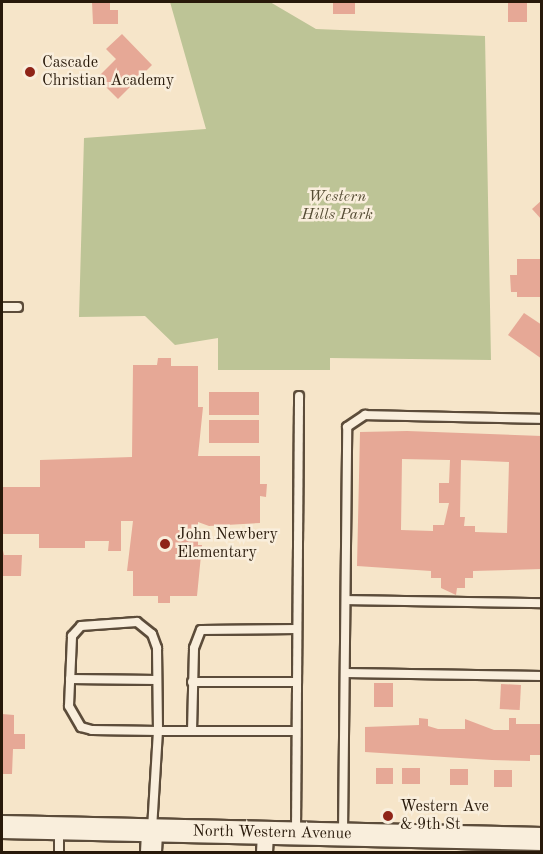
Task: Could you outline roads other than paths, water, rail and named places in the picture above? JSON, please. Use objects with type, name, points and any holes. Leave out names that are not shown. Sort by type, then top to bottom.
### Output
[{"type":"main road","name":"North Western Avenue","points":[[2,827],[152,830],[265,842],[296,833],[542,839]]},
{"type":"street","points":[[151,852],[152,830]]},
{"type":"lane","points":[[2,307],[18,307]]},
{"type":"lane","points":[[296,833],[299,396]]},
{"type":"lane","points":[[343,834],[347,427],[365,415],[542,419]]},
{"type":"lane","points":[[346,600],[542,603]]},
{"type":"lane","points":[[152,830],[158,731],[157,648],[152,634],[138,622],[81,626],[72,636],[69,706],[81,727],[158,731],[296,731]]},
{"type":"lane","points":[[192,731],[194,648],[201,630],[297,629]]},
{"type":"lane","points":[[345,673],[542,676]]},
{"type":"lane","points":[[70,679],[157,680]]},
{"type":"lane","points":[[192,682],[297,682]]},
{"type":"lane","points":[[58,852],[59,828]]},
{"type":"place","name":"Cascade Christian Academy","points":[[30,72]]},
{"type":"place","name":"John Newbery Elementary","points":[[165,544]]},
{"type":"place","name":"Western Ave & 9th St","points":[[388,816]]},
{"type":"park label","name":"Western Hills Park","points":[[337,206]]}]
